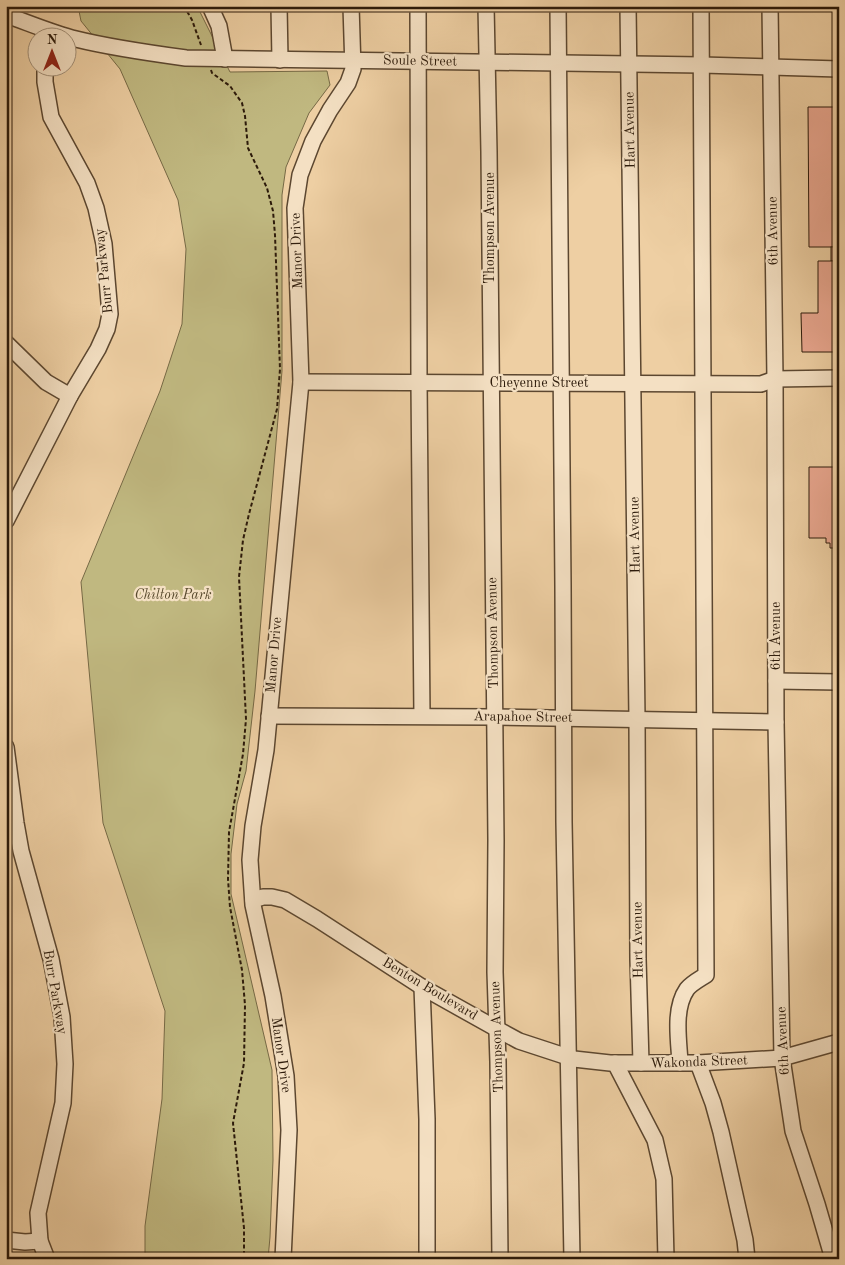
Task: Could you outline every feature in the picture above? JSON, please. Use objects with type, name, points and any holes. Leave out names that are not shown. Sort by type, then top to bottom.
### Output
[{"type":"street","points":[[210,6],[219,26],[226,59]]},
{"type":"street","points":[[279,6],[280,60]]},
{"type":"street","name":"Manor Drive","points":[[284,1259],[290,1130],[286,1076],[273,996],[253,900],[250,860],[253,826],[266,750],[301,382],[295,208],[300,175],[313,141],[348,83],[352,69],[351,6]]},
{"type":"street","points":[[418,6],[422,716]]},
{"type":"street","name":"Thompson Avenue","points":[[486,6],[490,152],[490,382],[496,840],[495,972],[500,1259]]},
{"type":"street","points":[[558,6],[564,718],[572,1259]]},
{"type":"street","name":"Hart Avenue","points":[[628,6],[637,719],[638,958],[641,1063]]},
{"type":"street","points":[[680,1063],[679,1012],[681,1005],[687,989],[706,975],[701,6]]},
{"type":"street","name":"6th Avenue","points":[[770,6],[775,379],[776,722],[782,1058],[793,1131],[833,1259]]},
{"type":"street","name":"Soule Street","points":[[6,15],[33,28]]},
{"type":"street","name":"Soule Street","points":[[78,39],[186,58],[702,65],[839,69]]},
{"type":"street","name":"Burr Parkway","points":[[6,521],[70,396],[98,349],[108,329],[110,314],[104,244],[96,208],[87,183],[50,117],[45,78]]},
{"type":"street","points":[[6,342],[46,382],[70,396]]},
{"type":"street","name":"Cheyenne Street","points":[[301,382],[761,384],[775,379],[839,378]]},
{"type":"street","points":[[776,682],[839,682]]},
{"type":"street","name":"Arapahoe Street","points":[[269,716],[422,716],[776,722]]},
{"type":"street","name":"Burr Parkway","points":[[6,747],[9,784],[21,851],[51,959],[62,1017],[65,1064],[63,1104],[40,1198],[38,1226],[40,1241],[47,1259]]},
{"type":"street","name":"Benton Boulevard","points":[[253,900],[263,897],[285,900],[422,987],[519,1041],[568,1057],[615,1063]]},
{"type":"street","points":[[422,987],[427,1119],[427,1259]]},
{"type":"street","name":"Wakonda Street","points":[[615,1063],[698,1063],[782,1058],[839,1042]]},
{"type":"street","points":[[615,1063],[655,1140],[664,1179],[666,1259]]},
{"type":"street","points":[[698,1063],[713,1103],[721,1132],[748,1259]]},
{"type":"street","points":[[6,1240],[40,1241]]},
{"type":"path","points":[[184,6],[190,16],[212,73],[235,91],[242,103],[248,148],[267,188],[273,212],[275,234],[280,359],[277,409],[243,540],[239,577],[246,719],[243,754],[229,832],[228,849],[230,907],[242,970],[246,1005],[244,1063],[233,1123],[244,1228],[244,1259]]},
{"type":"green space","name":"Chilton Park","points":[[78,6],[197,6],[230,72],[327,71],[330,85],[309,113],[286,167],[282,195],[282,371],[255,691],[246,771],[237,804],[231,854],[231,894],[272,1070],[273,1160],[268,1259],[145,1259],[145,1226],[162,1099],[165,1011],[103,823],[81,582],[160,391],[182,324],[186,249],[178,200],[120,69],[81,21]]},
{"type":"building","points":[[808,107],[839,107],[839,247],[809,247]]},
{"type":"building","points":[[831,247],[839,247],[839,261],[831,261]]},
{"type":"building","points":[[818,261],[839,261],[839,352],[802,352],[801,313],[818,313]]},
{"type":"building","points":[[809,467],[839,467],[839,562],[835,562],[835,548],[830,548],[830,543],[826,543],[826,538],[809,538]]}]
